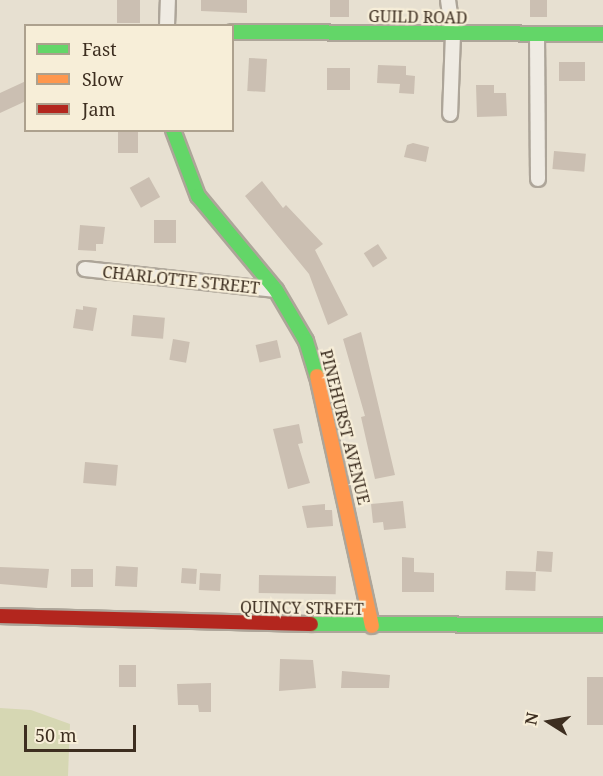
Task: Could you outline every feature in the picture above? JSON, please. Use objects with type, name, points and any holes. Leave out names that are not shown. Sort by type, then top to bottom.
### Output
[{"type":"street","points":[[167,24],[168,0]]},
{"type":"street","points":[[448,0],[453,34],[450,114]]},
{"type":"street","name":"GUILD ROAD","points":[[234,32],[603,34]]},
{"type":"street","points":[[537,35],[538,179]]},
{"type":"street","name":"PINEHURST AVENUE","points":[[174,132],[198,196],[276,290],[298,324],[317,373],[372,626]]},
{"type":"street","name":"CHARLOTTE STREET","points":[[85,269],[276,290]]},
{"type":"street","name":"QUINCY STREET","points":[[0,616],[372,626],[603,625]]},
{"type":"green space","points":[[0,708],[31,710],[70,724],[68,776],[0,776]]},
{"type":"building","points":[[117,0],[140,0],[140,23],[117,23]]},
{"type":"building","points":[[201,0],[247,0],[247,13],[201,11]]},
{"type":"building","points":[[330,0],[349,0],[349,17],[330,17]]},
{"type":"building","points":[[530,0],[547,0],[547,17],[530,17]]},
{"type":"building","points":[[249,58],[267,59],[265,92],[247,91]]},
{"type":"building","points":[[559,62],[585,62],[585,81],[559,81]]},
{"type":"building","points":[[378,65],[406,66],[406,75],[415,76],[414,94],[399,93],[400,84],[377,83]]},
{"type":"building","points":[[327,68],[350,68],[350,90],[327,90]]},
{"type":"building","points":[[24,82],[24,102],[0,113],[0,93]]},
{"type":"building","points":[[476,85],[494,85],[494,93],[506,93],[507,116],[477,117]]},
{"type":"building","points":[[118,132],[138,132],[138,153],[118,153]]},
{"type":"building","points":[[413,143],[429,147],[426,162],[404,157],[407,145]]},
{"type":"building","points":[[554,151],[586,154],[584,172],[552,169]]},
{"type":"building","points":[[149,177],[160,197],[141,208],[130,188]]},
{"type":"building","points":[[262,181],[283,208],[286,205],[323,244],[315,250],[348,315],[328,325],[309,274],[245,196]]},
{"type":"building","points":[[154,220],[176,220],[176,243],[154,243]]},
{"type":"building","points":[[80,225],[105,227],[103,244],[96,244],[96,251],[78,250]]},
{"type":"building","points":[[378,244],[387,258],[373,268],[364,253]]},
{"type":"building","points":[[83,306],[97,308],[93,331],[73,328],[76,309],[83,310]]},
{"type":"building","points":[[133,315],[165,318],[163,339],[131,336]]},
{"type":"building","points":[[361,332],[395,475],[375,479],[361,417],[365,416],[343,339]]},
{"type":"building","points":[[173,339],[190,342],[186,363],[169,360]]},
{"type":"building","points":[[277,340],[281,358],[260,362],[256,345]]},
{"type":"building","points":[[299,424],[303,443],[298,444],[310,483],[288,489],[273,429]]},
{"type":"building","points":[[85,462],[118,465],[116,486],[83,483]]},
{"type":"building","points":[[403,501],[406,528],[384,530],[383,522],[373,523],[371,504]]},
{"type":"building","points":[[325,504],[325,510],[332,510],[333,526],[307,528],[302,506]]},
{"type":"building","points":[[537,551],[553,552],[552,572],[536,571]]},
{"type":"building","points":[[402,557],[414,558],[414,572],[434,573],[434,592],[402,592]]},
{"type":"building","points":[[116,566],[138,567],[137,587],[115,586]]},
{"type":"building","points":[[0,567],[49,569],[47,588],[0,584]]},
{"type":"building","points":[[182,568],[197,569],[196,584],[181,583]]},
{"type":"building","points":[[71,569],[93,569],[93,587],[71,587]]},
{"type":"building","points":[[506,571],[536,572],[535,591],[505,590]]},
{"type":"building","points":[[200,573],[221,574],[220,591],[199,590]]},
{"type":"building","points":[[259,575],[336,576],[336,594],[259,593]]},
{"type":"building","points":[[280,659],[313,660],[316,688],[279,691]]},
{"type":"building","points":[[119,665],[136,665],[136,687],[119,687]]},
{"type":"building","points":[[342,671],[390,675],[389,688],[341,688]]},
{"type":"building","points":[[587,677],[603,677],[603,725],[587,725]]},
{"type":"building","points":[[211,683],[211,712],[199,712],[198,705],[178,705],[177,684]]},
{"type":"traffic: fast","points":[[234,32],[603,34]]},
{"type":"traffic: fast","points":[[174,132],[198,196],[276,290],[306,341],[317,376]]},
{"type":"traffic: fast","points":[[311,624],[603,625]]},
{"type":"traffic: slow","points":[[317,376],[372,626]]},
{"type":"traffic: jam","points":[[0,616],[311,624]]}]
